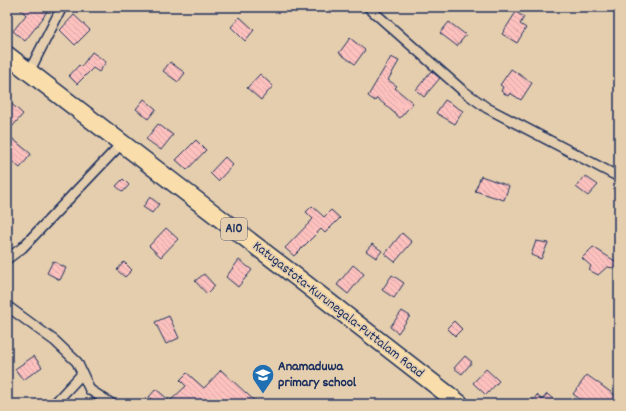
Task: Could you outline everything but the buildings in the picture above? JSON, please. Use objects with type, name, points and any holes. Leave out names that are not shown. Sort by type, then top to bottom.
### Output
[{"type":"highway","name":"Katugastota-Kurunegala-Puttalam Road","points":[[7,55],[460,404]]},
{"type":"street","points":[[29,72],[62,7]]},
{"type":"street","points":[[368,7],[462,90],[487,108],[619,177]]},
{"type":"street","points":[[7,259],[22,248],[122,143]]},
{"type":"street","points":[[7,306],[55,341],[77,362],[90,390],[112,404]]},
{"type":"street","points":[[54,404],[82,374]]},
{"type":"place","name":"Anamaduwa primary school","points":[[263,394]]}]
